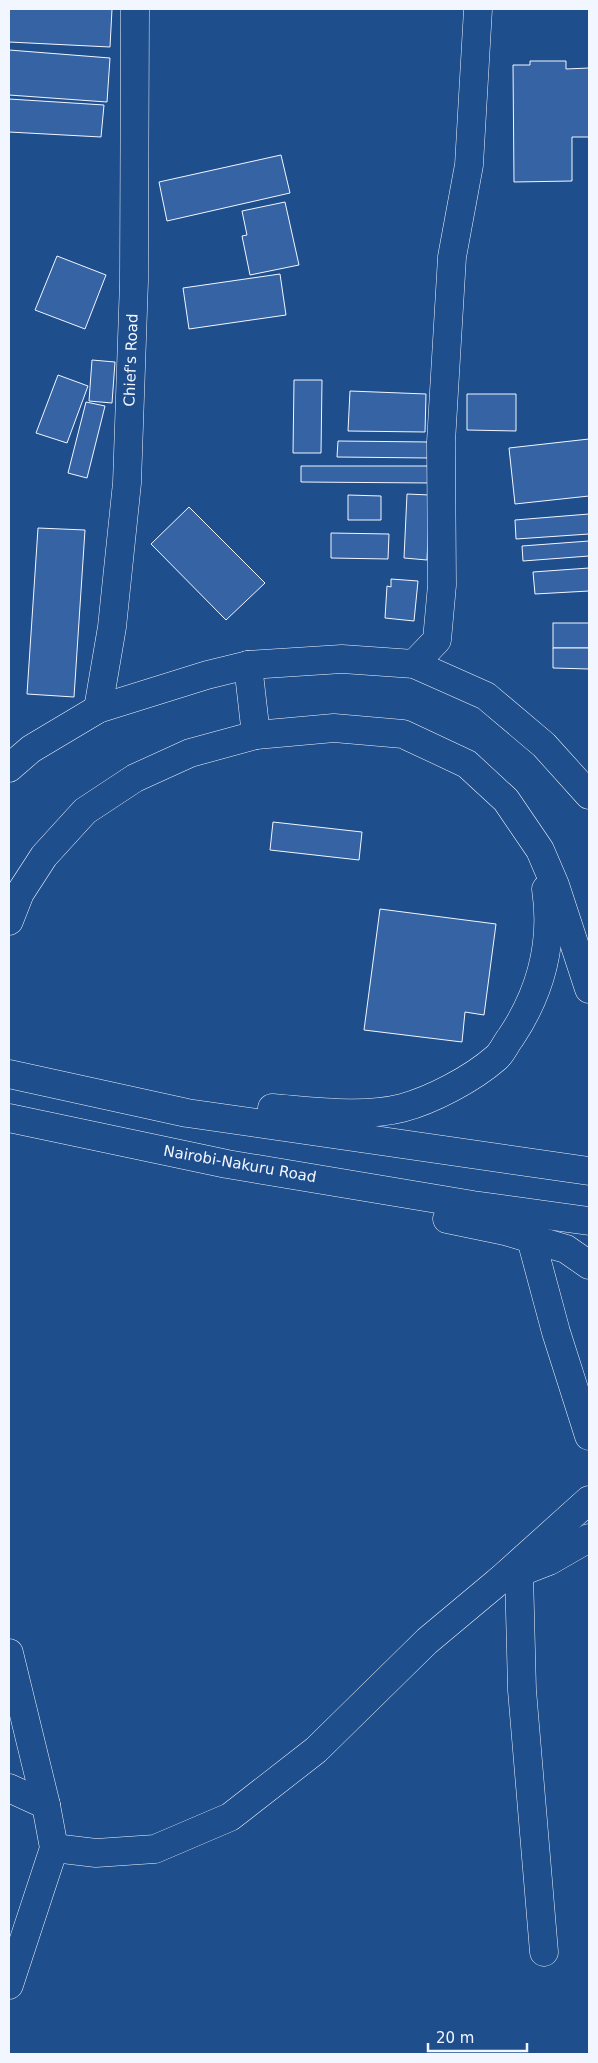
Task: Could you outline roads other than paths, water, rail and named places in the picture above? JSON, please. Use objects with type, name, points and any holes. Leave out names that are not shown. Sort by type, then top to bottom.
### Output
[{"type":"main road","name":"Chief's Road","points":[[98,709],[112,627],[127,484],[134,281],[135,9]]},
{"type":"main road","points":[[414,664],[437,640],[442,585],[441,442],[452,257],[469,166],[478,9]]},
{"type":"main road","points":[[9,768],[31,749],[98,709],[207,675],[248,665],[342,659],[414,664],[486,696],[544,745],[589,796]]},
{"type":"main road","points":[[248,665],[256,735]]},
{"type":"main road","points":[[9,920],[20,893],[44,856],[85,811],[135,778],[190,753],[256,735],[334,728],[403,734],[467,764],[506,800],[540,850],[555,885],[589,989]]},
{"type":"main road","points":[[186,1113],[265,1108],[351,1113],[402,1108],[454,1087],[497,1058],[524,1017],[543,971],[549,912],[540,850]]},
{"type":"main road","points":[[9,1074],[186,1113],[589,1171]]},
{"type":"main road","name":"Nairobi-Nakuru Road","points":[[9,1118],[227,1164],[473,1205],[589,1221]]},
{"type":"main road","points":[[227,1164],[355,1201],[505,1231],[566,1250],[589,1265]]},
{"type":"main road","points":[[531,1239],[556,1332],[589,1436]]},
{"type":"main road","points":[[54,1848],[96,1853],[155,1849],[230,1817],[316,1750],[427,1641],[510,1576],[589,1500]]},
{"type":"main road","points":[[510,1576],[549,1561],[589,1538]]},
{"type":"main road","points":[[510,1576],[522,1690],[544,1952]]},
{"type":"main road","points":[[9,1653],[46,1806],[54,1848],[28,1920],[9,1985]]},
{"type":"main road","points":[[9,1788],[46,1806]]}]
